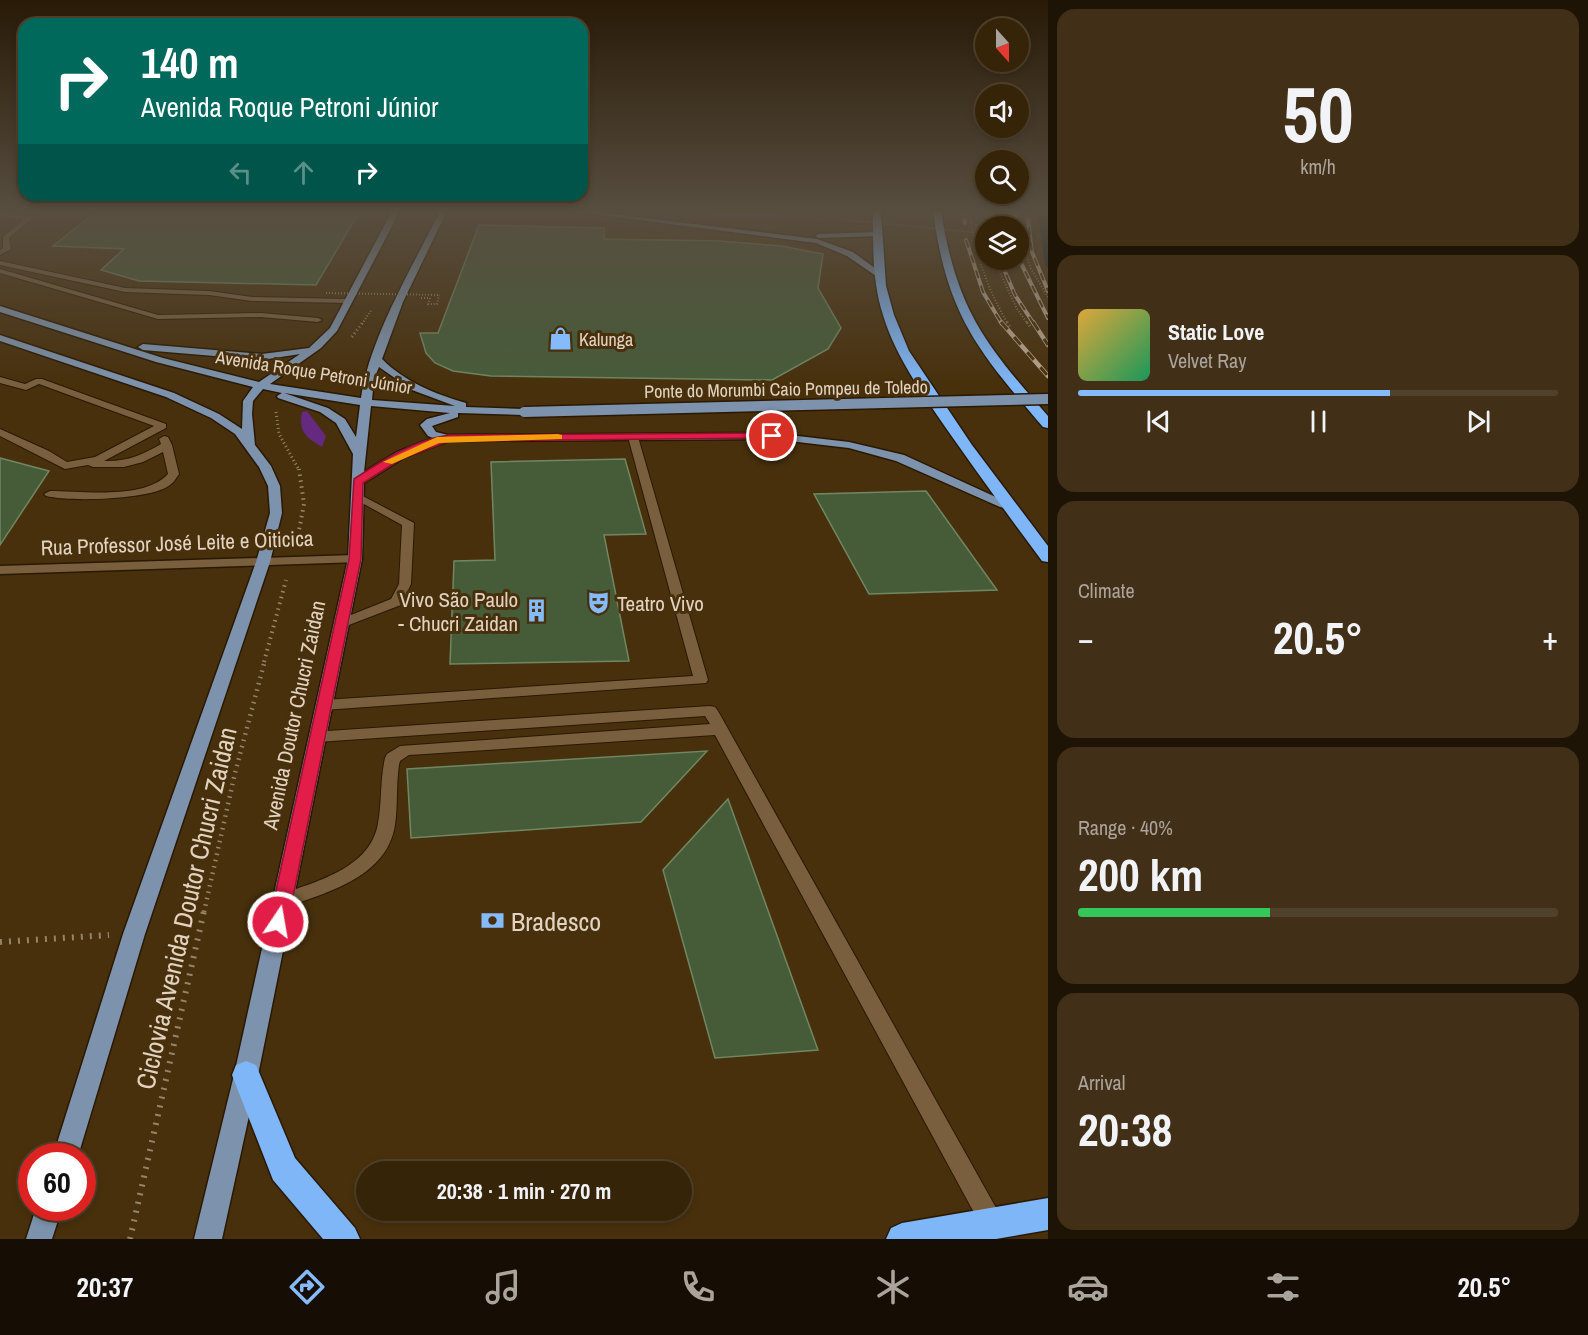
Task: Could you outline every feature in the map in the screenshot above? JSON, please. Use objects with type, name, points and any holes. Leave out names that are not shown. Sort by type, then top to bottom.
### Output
[{"type":"highway","points":[[879,269],[883,298],[906,357],[1005,504],[1048,557]]},
{"type":"highway","points":[[948,269],[979,341],[1048,424]]},
{"type":"highway","points":[[246,1075],[284,1169],[344,1239]]},
{"type":"highway","points":[[902,1239],[1048,1214]]},
{"type":"main road","points":[[249,445],[246,414],[248,400],[260,386],[318,346],[334,329],[365,269]]},
{"type":"main road","name":"Avenida Doutor Chucri Zaidan","points":[[208,1239],[246,1075],[355,559],[359,454],[369,378],[399,302],[416,269]]},
{"type":"main road","points":[[871,269],[879,274]]},
{"type":"main road","name":"Avenida Roque Petroni Júnior","points":[[0,309],[211,374],[260,386],[366,402],[469,412],[525,412]]},
{"type":"main road","points":[[0,338],[170,395],[228,423],[265,466],[274,486],[276,513],[263,562],[134,934],[69,1143]]},
{"type":"main road","points":[[113,344],[262,357],[290,354],[318,346]]},
{"type":"main road","points":[[376,359],[390,374],[419,390],[488,412]]},
{"type":"main road","points":[[260,386],[324,410],[341,422],[359,454]]},
{"type":"main road","name":"Ponte do Morumbi Caio Pompeu de Toledo","points":[[525,412],[1048,399]]},
{"type":"main road","points":[[449,438],[432,434],[426,425],[431,421],[469,412]]},
{"type":"main road","points":[[358,482],[397,456],[437,440],[449,438],[772,436],[849,445],[900,458],[965,484],[1005,504]]},
{"type":"main road","points":[[39,1239],[45,1221]]},
{"type":"street","name":"Rua Professor José Leite e Oiticica","points":[[0,570],[355,559]]},
{"type":"lane","points":[[27,269],[125,290],[209,293],[252,299],[348,301]]},
{"type":"lane","points":[[0,271],[158,317],[261,315],[318,320]]},
{"type":"lane","points":[[122,308],[125,290]]},
{"type":"lane","points":[[0,380],[26,387],[39,381],[161,424],[160,429],[174,474],[170,481],[156,488],[138,492],[50,494]]},
{"type":"lane","points":[[84,464],[160,429]]},
{"type":"lane","points":[[0,432],[45,453],[65,466],[131,465],[166,445]]},
{"type":"lane","points":[[324,705],[701,680],[633,437]]},
{"type":"lane","points":[[341,624],[396,602],[405,584],[408,523],[357,496]]},
{"type":"lane","points":[[318,736],[710,711],[992,1223]]},
{"type":"lane","points":[[283,901],[331,883],[364,863],[381,847],[389,803],[387,779],[393,758],[406,750],[720,729]]},
{"type":"path","points":[[982,269],[990,292],[1010,327]]},
{"type":"path","points":[[1031,269],[1048,297]]},
{"type":"path","points":[[999,270],[1014,302],[1031,328]]},
{"type":"path","points":[[326,293],[439,295]]},
{"type":"path","name":"Ciclovia Avenida Doutor Chucri Zaidan","points":[[129,1239],[235,773],[284,586]]},
{"type":"path","points":[[0,942],[134,934]]},
{"type":"shaded area","points":[[307,411],[326,436],[322,447],[308,437],[302,429],[302,412]]},
{"type":"building","points":[[326,269],[316,285],[139,281],[101,270]]},
{"type":"building","points":[[462,269],[821,269],[818,288],[841,328],[828,349],[772,380],[491,376],[453,371],[435,363],[426,353],[420,333],[438,333]]},
{"type":"building","points":[[0,458],[49,471],[0,545]]},
{"type":"building","name":"Vivo São Paulo - Chucri Zaidan","points":[[625,459],[646,534],[604,535],[629,661],[450,664],[454,561],[495,560],[491,462]]},
{"type":"building","points":[[926,491],[997,590],[869,594],[814,494]]},
{"type":"building","points":[[707,751],[641,822],[411,838],[407,769]]},
{"type":"building","points":[[728,799],[818,1050],[715,1058],[663,870]]},
{"type":"railway","points":[[975,269],[983,292],[1002,324]]},
{"type":"railway","points":[[1039,269],[1048,291]]},
{"type":"railway","points":[[1004,270],[1015,295],[1034,324]]},
{"type":"railway","points":[[1024,270],[1048,318]]},
{"type":"railway","points":[[1001,322],[1048,376]]},
{"type":"railway","points":[[1033,322],[1048,345]]},
{"type":"slow traffic","points":[[388,462],[437,440],[449,438],[558,437]]},
{"type":"place","name":"Kalunga","points":[[561,339]]},
{"type":"place","name":"Teatro Vivo","points":[[599,603]]},
{"type":"place","name":"Vivo São Paulo - Chucri Zaidan","points":[[536,611]]},
{"type":"place","name":"Bradesco","points":[[493,921]]},
{"type":"route","points":[[278,922],[355,559],[358,482],[397,456],[437,440],[449,438],[772,436]]}]
